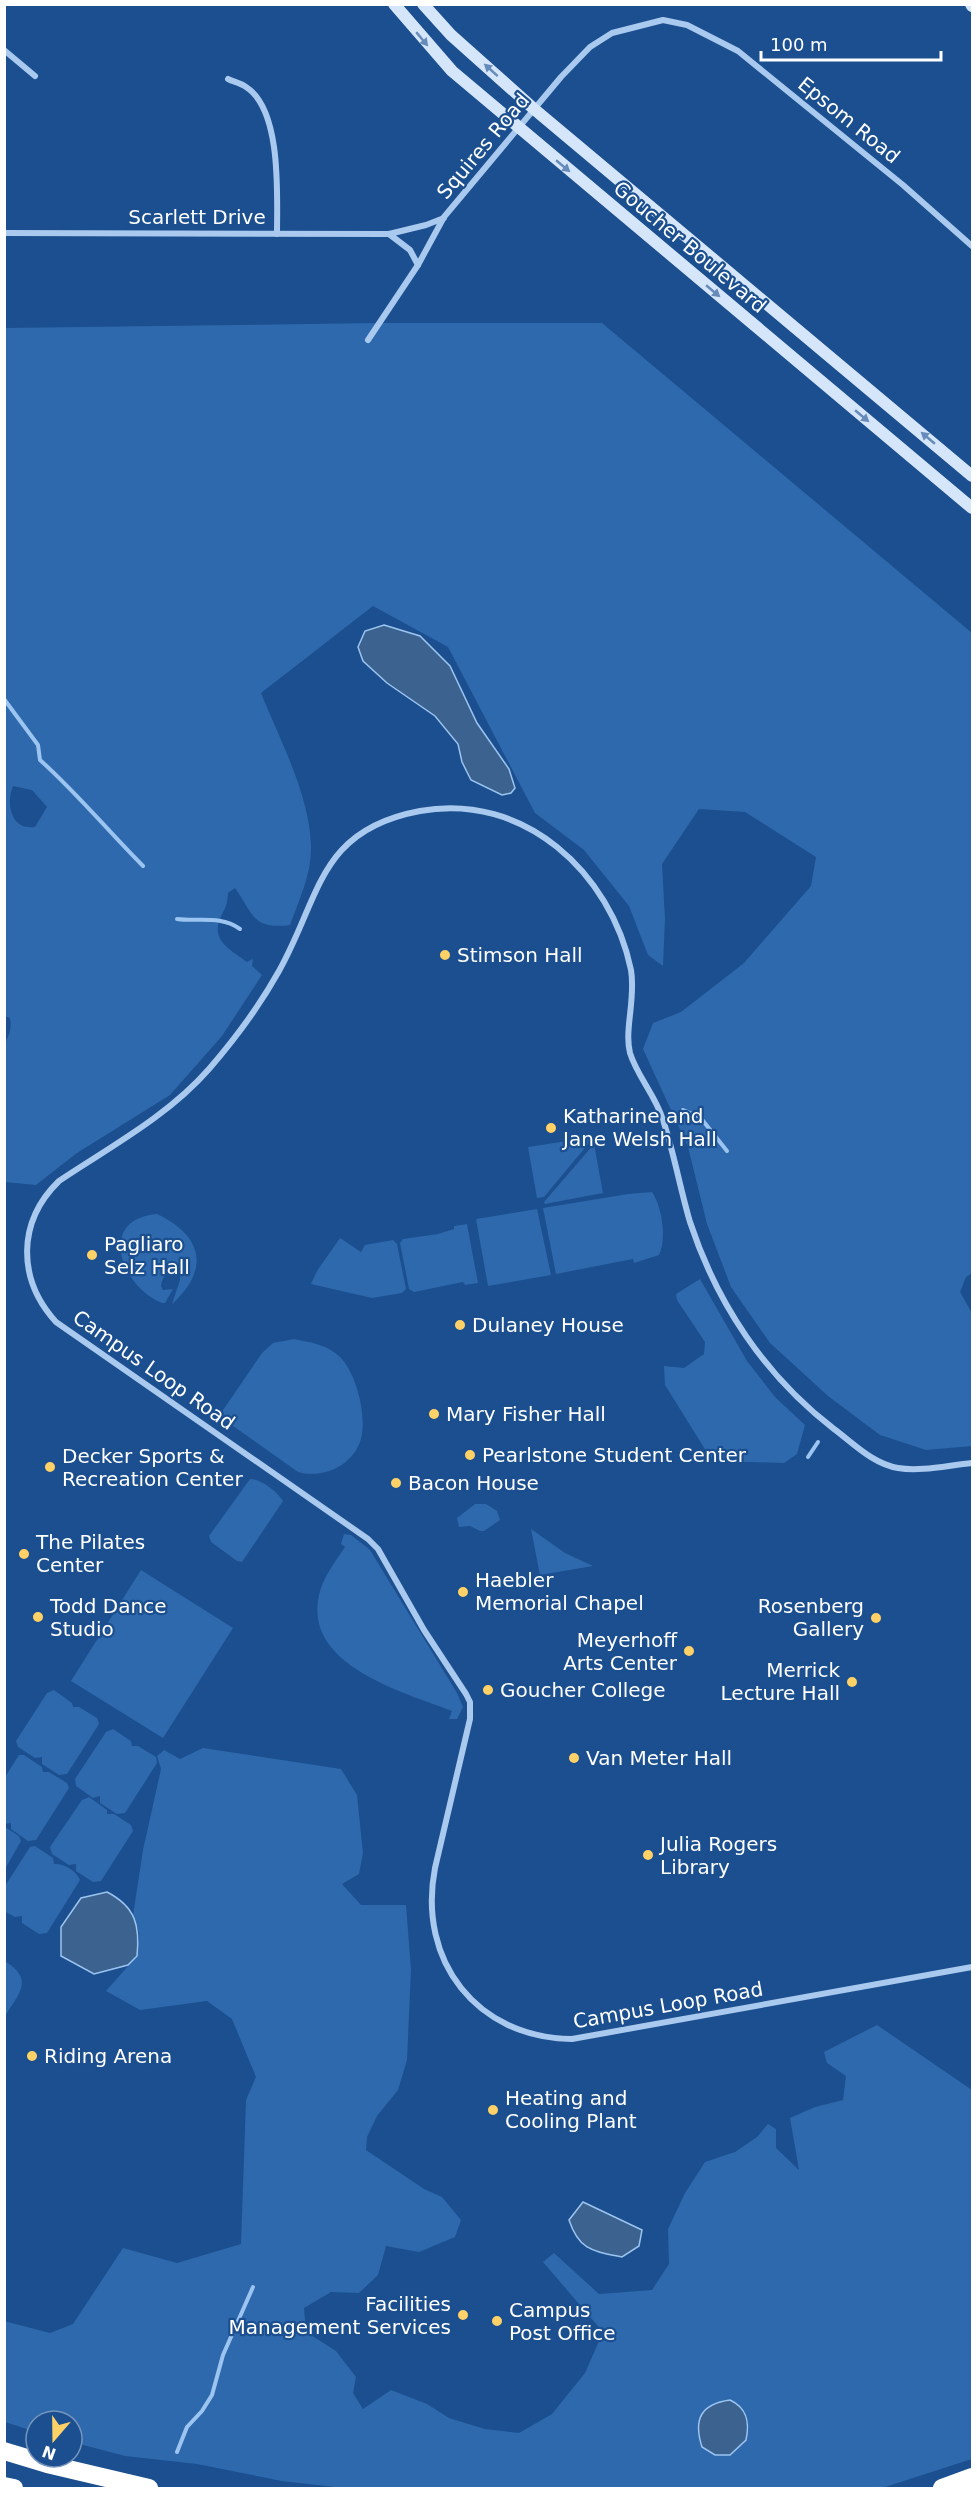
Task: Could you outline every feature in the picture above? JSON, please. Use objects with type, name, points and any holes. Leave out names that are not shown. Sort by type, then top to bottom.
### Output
[{"type":"highway","points":[[4,2451],[47,2464],[149,2488]]},
{"type":"highway","points":[[942,2488],[972,2477]]},
{"type":"highway","points":[[4,2486],[14,2488]]},
{"type":"main road","name":"Goucher Boulevard","points":[[394,4],[452,71],[518,129],[972,508]]},
{"type":"main road","name":"Goucher Boulevard","points":[[423,4],[451,35],[534,109],[972,476]]},
{"type":"street","name":"Squires Road","points":[[368,340],[418,265],[444,218],[534,109],[590,47],[612,33],[663,20]]},
{"type":"street","name":"Epsom Road","points":[[663,20],[687,25],[738,51],[903,185],[972,246]]},
{"type":"street","points":[[4,50],[35,76]]},
{"type":"street","points":[[228,79],[247,87],[257,101],[270,128],[277,167],[277,234]]},
{"type":"street","name":"Scarlett Drive","points":[[4,233],[389,234],[444,218]]},
{"type":"street","points":[[389,234],[410,250],[418,265]]},
{"type":"street","name":"Campus Loop Road","points":[[972,1463],[908,1469],[891,1466],[874,1459],[823,1421],[791,1391],[741,1331],[718,1290],[701,1252],[689,1219],[662,1116],[629,1052],[634,988],[627,955],[616,921],[596,886],[559,848],[521,825],[489,813],[455,808],[411,813],[373,827],[339,851],[321,876],[280,969],[262,998],[209,1070],[167,1108],[59,1181],[37,1207],[29,1232],[27,1256],[33,1286],[46,1311],[56,1322],[368,1539],[378,1549],[424,1630],[466,1694],[470,1702],[470,1719],[435,1868],[431,1891],[431,1912],[435,1936],[457,1983],[490,2015],[529,2035],[548,2039],[572,2039],[972,1967]]},
{"type":"shaded area","points":[[380,323],[602,323],[972,633],[972,1273],[966,1277],[960,1292],[972,1313],[972,1446],[926,1450],[880,1435],[828,1396],[770,1343],[731,1287],[707,1224],[688,1147],[643,1049],[653,1023],[681,1012],[744,963],[811,886],[816,857],[745,812],[699,809],[662,864],[665,919],[663,966],[648,955],[629,906],[584,850],[535,813],[448,647],[373,606],[261,693],[300,788],[311,846],[307,876],[290,925],[277,926],[261,922],[250,912],[235,888],[228,893],[218,927],[220,939],[247,962],[253,959],[252,966],[262,975],[222,1036],[170,1095],[77,1153],[36,1185],[5,1182],[4,1045],[11,1025],[10,1018],[4,1016],[5,328]],"holes":[[[13,786],[32,790],[47,807],[35,827],[27,827],[15,820],[10,800]]]},
{"type":"shaded area","points":[[384,625],[420,636],[450,666],[477,723],[509,769],[515,788],[511,793],[502,795],[471,780],[462,762],[458,744],[435,716],[387,683],[363,661],[358,647],[365,631]]},
{"type":"shaded area","points":[[594,1137],[544,1197],[537,1198],[528,1147]]},
{"type":"shaded area","points":[[594,1144],[603,1193],[545,1204],[544,1202]]},
{"type":"shaded area","points":[[652,1192],[656,1198],[663,1232],[659,1255],[634,1263],[633,1259],[556,1274],[543,1208]]},
{"type":"shaded area","points":[[537,1209],[551,1275],[488,1286],[476,1219]]},
{"type":"shaded area","points":[[157,1214],[184,1232],[192,1242],[196,1254],[196,1266],[192,1278],[172,1304],[180,1280],[180,1273],[177,1270],[164,1277],[161,1286],[163,1290],[173,1289],[165,1303],[162,1303],[148,1295],[135,1283],[126,1269],[121,1254],[121,1240],[126,1228],[138,1219]]},
{"type":"shaded area","points":[[467,1224],[478,1283],[465,1285],[463,1282],[414,1292],[409,1289],[400,1243],[403,1239],[438,1234],[454,1229],[454,1226]]},
{"type":"shaded area","points":[[340,1238],[361,1252],[365,1245],[393,1240],[397,1244],[406,1289],[402,1293],[372,1298],[311,1284],[317,1271]]},
{"type":"shaded area","points":[[700,1279],[747,1361],[775,1397],[805,1425],[797,1454],[784,1463],[715,1461],[708,1454],[665,1385],[664,1366],[684,1368],[704,1354],[705,1342],[677,1300],[676,1294]]},
{"type":"shaded area","points":[[294,1339],[324,1347],[340,1357],[351,1374],[359,1396],[363,1419],[361,1439],[351,1457],[327,1472],[308,1474],[298,1472],[219,1416],[262,1353],[273,1343]]},
{"type":"shaded area","points":[[250,1479],[269,1487],[283,1501],[242,1562],[237,1561],[211,1542],[209,1536]]},
{"type":"shaded area","points":[[475,1504],[486,1504],[497,1511],[500,1520],[484,1531],[470,1526],[459,1527],[457,1518]]},
{"type":"shaded area","points":[[531,1529],[565,1553],[593,1566],[540,1575]]},
{"type":"shaded area","points":[[344,1534],[351,1535],[370,1550],[457,1693],[463,1707],[457,1719],[449,1719],[452,1711],[385,1685],[362,1672],[341,1658],[326,1640],[318,1620],[319,1595],[326,1576],[345,1547],[341,1544]]},
{"type":"shaded area","points":[[141,1570],[233,1628],[163,1738],[71,1681]]},
{"type":"shaded area","points":[[54,1690],[72,1703],[73,1707],[79,1707],[97,1718],[99,1724],[67,1774],[59,1775],[42,1764],[42,1757],[35,1758],[18,1747],[16,1741],[47,1693]]},
{"type":"shaded area","points":[[113,1729],[131,1741],[132,1746],[138,1746],[156,1757],[157,1763],[125,1813],[117,1814],[100,1803],[100,1796],[93,1798],[76,1786],[75,1779],[106,1732]]},
{"type":"shaded area","points":[[203,1748],[341,1769],[357,1795],[363,1853],[359,1874],[342,1884],[361,1905],[406,1905],[411,1970],[407,2060],[398,2090],[377,2116],[367,2137],[366,2150],[424,2189],[442,2197],[461,2220],[455,2237],[419,2252],[386,2246],[378,2275],[359,2293],[331,2292],[304,2308],[306,2332],[336,2351],[356,2377],[353,2393],[363,2409],[391,2390],[427,2404],[449,2418],[485,2429],[519,2433],[552,2414],[585,2373],[603,2332],[543,2262],[554,2253],[599,2294],[652,2290],[669,2264],[668,2229],[685,2193],[705,2162],[735,2152],[757,2137],[768,2124],[776,2129],[776,2148],[799,2170],[790,2118],[815,2107],[843,2100],[846,2076],[827,2063],[824,2052],[877,2025],[972,2090],[972,2459],[882,2488],[343,2488],[282,2481],[197,2464],[125,2456],[84,2445],[84,2409],[24,2409],[24,2428],[5,2422],[4,2321],[50,2333],[73,2324],[123,2248],[177,2263],[241,2244],[246,2100],[256,2077],[232,2019],[207,2001],[140,2010],[106,1991],[137,1956],[139,1934],[133,1915],[143,1850],[161,1769],[157,1756],[164,1750],[180,1759]]},
{"type":"shaded area","points":[[19,1755],[24,1755],[42,1767],[43,1772],[49,1772],[67,1783],[69,1788],[36,1840],[28,1841],[11,1829],[11,1823],[5,1824],[5,1777]]},
{"type":"shaded area","points":[[89,1797],[107,1810],[107,1814],[114,1814],[131,1825],[133,1831],[101,1881],[93,1882],[76,1871],[76,1864],[69,1865],[52,1854],[50,1847],[82,1800]]},
{"type":"shaded area","points":[[5,1827],[19,1836],[21,1841],[5,1869]]},
{"type":"shaded area","points":[[35,1846],[53,1858],[54,1864],[73,1871],[80,1880],[47,1933],[39,1934],[22,1923],[22,1916],[15,1917],[4,1911],[5,1886],[30,1847]]},
{"type":"shaded area","points":[[107,1892],[124,1904],[134,1918],[138,1935],[137,1956],[128,1965],[94,1974],[61,1956],[61,1927],[81,1898]]},
{"type":"shaded area","points":[[5,1961],[19,1974],[22,1987],[5,2016]]},
{"type":"shaded area","points":[[583,2202],[642,2230],[639,2246],[622,2257],[588,2248],[577,2238],[569,2220]]},
{"type":"shaded area","points":[[730,2400],[744,2411],[746,2416],[748,2427],[746,2440],[730,2455],[715,2455],[702,2447],[699,2437],[699,2421],[706,2409]]},
{"type":"waterway","points":[[4,699],[38,745],[40,760],[143,866]]},
{"type":"waterway","points":[[177,919],[217,920],[240,929]]},
{"type":"waterway","points":[[683,1110],[700,1117],[727,1151]]},
{"type":"waterway","points":[[808,1457],[818,1442]]},
{"type":"waterway","points":[[177,2452],[187,2427],[202,2411],[212,2395],[223,2355],[253,2287]]},
{"type":"place","name":"Stimson Hall","points":[[445,955]]},
{"type":"place","name":"Katharine and Jane Welsh Hall","points":[[551,1128]]},
{"type":"place","name":"Pagliaro Selz Hall","points":[[92,1255]]},
{"type":"place","name":"Dulaney House","points":[[460,1325]]},
{"type":"place","name":"Mary Fisher Hall","points":[[434,1414]]},
{"type":"place","name":"Pearlstone Student Center","points":[[470,1455]]},
{"type":"place","name":"Decker Sports & Recreation Center","points":[[50,1467]]},
{"type":"place","name":"Bacon House","points":[[396,1483]]},
{"type":"place","name":"The Pilates Center","points":[[24,1554]]},
{"type":"place","name":"Haebler Memorial Chapel","points":[[463,1592]]},
{"type":"place","name":"Todd Dance Studio","points":[[38,1617]]},
{"type":"place","name":"Rosenberg Gallery","points":[[876,1618]]},
{"type":"place","name":"Meyerhoff Arts Center","points":[[689,1651]]},
{"type":"place","name":"Merrick Lecture Hall","points":[[852,1682]]},
{"type":"place","name":"Goucher College","points":[[488,1690]]},
{"type":"place","name":"Van Meter Hall","points":[[574,1758]]},
{"type":"place","name":"Julia Rogers Library","points":[[648,1855]]},
{"type":"place","name":"Riding Arena","points":[[32,2056]]},
{"type":"place","name":"Heating and Cooling Plant","points":[[493,2110]]},
{"type":"place","name":"Facilities Management Services","points":[[463,2315]]},
{"type":"place","name":"Campus Post Office","points":[[497,2321]]}]
